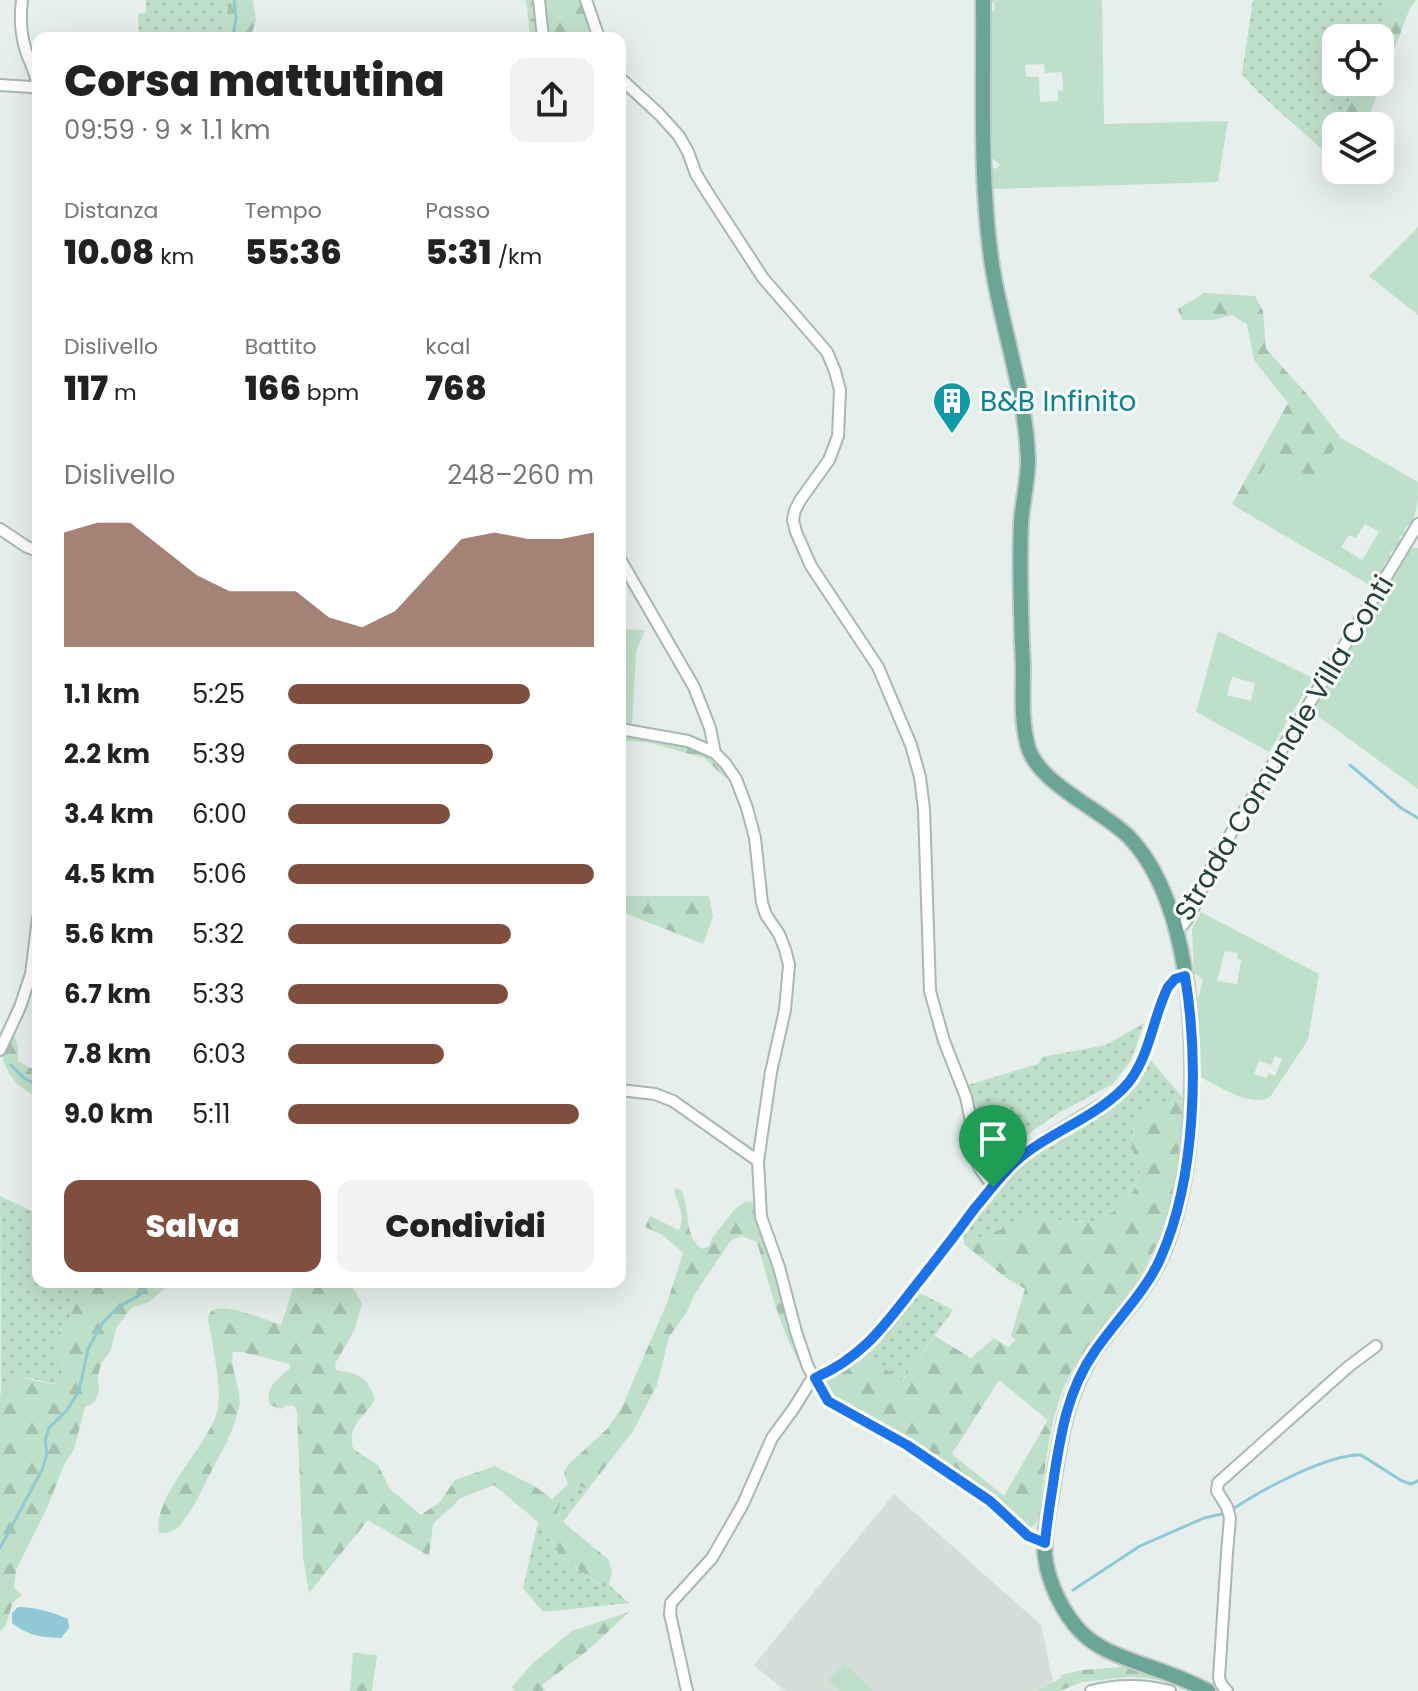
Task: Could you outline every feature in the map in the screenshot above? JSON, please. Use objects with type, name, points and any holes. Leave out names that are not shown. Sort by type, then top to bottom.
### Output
[{"type":"main road","points":[[983,0],[986,214],[992,267],[1013,359],[1028,453],[1020,547],[1027,745],[1041,772],[1119,828],[1141,851],[1160,884],[1176,931],[1191,1024],[1189,1148],[1180,1200],[1160,1260],[1145,1286],[1093,1353],[1068,1403],[1045,1543],[1046,1559],[1056,1593],[1073,1622],[1097,1645],[1208,1691]]},
{"type":"street","points":[[22,0],[25,49],[32,66]]},
{"type":"street","points":[[539,0],[542,32]]},
{"type":"street","points":[[586,0],[597,32]]},
{"type":"street","points":[[626,84],[679,136],[696,174],[763,278],[827,352],[835,371],[840,390],[838,436],[829,460],[801,499],[793,520],[811,566],[878,667],[911,745],[920,777],[924,809],[930,991],[944,1041],[966,1097],[975,1155],[993,1187]]},
{"type":"street","points":[[0,85],[32,88]]},
{"type":"street","name":"Strada Comunale Villa Conti","points":[[1176,931],[1189,915],[1234,828],[1418,524]]},
{"type":"street","points":[[0,529],[32,549]]},
{"type":"street","points":[[626,569],[694,687],[710,728],[715,753]]},
{"type":"street","points":[[626,730],[688,741],[715,753],[736,779],[747,808],[755,838],[762,903],[779,934],[789,965],[785,1010],[771,1072],[758,1161],[761,1217],[779,1267],[802,1352],[815,1378],[828,1401],[919,1453],[990,1501],[1020,1530],[1045,1543]]},
{"type":"street","points":[[0,1050],[20,1007],[32,966]]},
{"type":"street","points":[[687,1691],[670,1614],[671,1603],[712,1558],[743,1504],[772,1438],[810,1382],[849,1360],[884,1328],[1015,1162],[1046,1138],[1104,1104],[1128,1084],[1137,1070],[1168,987],[1175,979],[1185,976]]},
{"type":"street","points":[[626,1091],[655,1094],[673,1101],[758,1161]]},
{"type":"street","points":[[1227,1691],[1219,1678],[1230,1518],[1217,1491],[1218,1483],[1376,1346]]},
{"type":"street","points":[[1091,1691],[1122,1686],[1170,1691]]},
{"type":"shaded area","points":[[894,1494],[1041,1625],[1053,1682],[1037,1691],[785,1691],[754,1665]]},
{"type":"green space","points":[[146,0],[227,0],[228,6],[224,32],[139,32],[138,14],[146,13]]},
{"type":"green space","points":[[227,0],[253,0],[256,21],[252,32],[224,32]]},
{"type":"green space","points":[[525,0],[536,0],[539,32],[529,32]]},
{"type":"green space","points":[[545,0],[581,0],[591,32],[548,32]]},
{"type":"green space","points":[[990,0],[1102,0],[1104,124],[1228,121],[1218,182],[991,189],[990,166],[996,169],[1000,165],[990,156],[991,13],[995,10]],"holes":[[[1044,64],[1045,73],[1062,72],[1063,90],[1058,91],[1058,101],[1040,102],[1039,77],[1026,77],[1025,65]]]},
{"type":"green space","points":[[1253,0],[1392,0],[1382,24],[1322,24],[1322,96],[1351,96],[1345,112],[1322,112],[1322,150],[1242,74]]},
{"type":"green space","points":[[1392,0],[1416,0],[1394,50],[1394,24],[1382,24]]},
{"type":"green space","points":[[1351,96],[1377,96],[1371,112],[1345,112]]},
{"type":"green space","points":[[1418,227],[1418,315],[1369,276]]},
{"type":"green space","points":[[1204,293],[1255,296],[1263,311],[1266,349],[1341,438],[1315,480],[1266,465],[1241,510],[1232,504],[1288,403],[1254,360],[1247,324],[1232,315],[1213,320],[1182,320],[1178,309]]},
{"type":"green space","points":[[1341,438],[1418,482],[1413,519],[1404,530],[1407,532],[1405,535],[1399,538],[1402,540],[1396,550],[1391,551],[1391,558],[1385,562],[1373,587],[1241,510],[1266,465],[1280,461],[1315,479]],"holes":[[[1365,524],[1379,532],[1362,560],[1341,547],[1349,535],[1356,538]]]},
{"type":"green space","points":[[1410,548],[1418,548],[1418,789],[1312,712]]},
{"type":"green space","points":[[626,629],[645,630],[636,652],[632,725],[626,724]]},
{"type":"green space","points":[[1218,631],[1313,678],[1269,752],[1196,712]],"holes":[[[1232,677],[1255,683],[1251,701],[1227,695]]]},
{"type":"green space","points":[[626,735],[700,751],[718,762],[727,779],[704,758],[647,742],[626,741]]},
{"type":"green space","points":[[626,896],[709,896],[713,917],[703,944],[626,913]]},
{"type":"green space","points":[[1201,912],[1319,974],[1308,1040],[1270,1097],[1263,1100],[1245,1098],[1200,1077],[1198,1000],[1203,979],[1194,973],[1192,929]],"holes":[[[1225,951],[1238,953],[1237,959],[1241,960],[1237,984],[1217,981]],[[1275,1056],[1282,1059],[1275,1076],[1269,1074],[1266,1078],[1254,1074],[1259,1061],[1271,1065]]]},
{"type":"green space","points":[[1144,1023],[1131,1060],[1113,1084],[1055,1115],[987,1164],[982,1158],[968,1085],[1038,1064],[1042,1057],[1106,1045]]},
{"type":"green space","points":[[14,1034],[18,1061],[32,1069],[32,1094],[14,1080],[2,1055]]},
{"type":"green space","points":[[1148,1057],[1183,1098],[1157,1103],[1132,1133],[1131,1144],[1141,1170],[1133,1192],[1119,1208],[1096,1222],[1031,1217],[964,1244],[963,1231],[1013,1168],[1109,1107],[1136,1082]]},
{"type":"green space","points":[[1183,1098],[1176,1170],[1166,1218],[1148,1263],[1068,1378],[1052,1427],[1039,1514],[1029,1530],[992,1495],[908,1438],[831,1394],[823,1382],[863,1353],[902,1381],[935,1336],[971,1358],[994,1338],[1008,1347],[1016,1340],[1011,1336],[1025,1289],[964,1244],[1031,1217],[1096,1222],[1119,1208],[1133,1192],[1141,1171],[1132,1150],[1132,1133],[1157,1103]],"holes":[[[999,1380],[1048,1420],[1004,1496],[952,1454]]]},
{"type":"green space","points":[[676,1188],[681,1190],[690,1230],[703,1249],[709,1246],[734,1210],[744,1202],[758,1201],[779,1289],[806,1374],[783,1327],[757,1242],[742,1236],[731,1240],[669,1337],[657,1385],[633,1431],[588,1489],[579,1486],[562,1500],[557,1512],[563,1522],[608,1559],[612,1570],[609,1585],[603,1587],[561,1557],[538,1522],[494,1485],[461,1498],[433,1524],[429,1556],[368,1520],[309,1593],[303,1557],[297,1411],[294,1406],[287,1405],[281,1409],[270,1405],[269,1399],[271,1388],[290,1368],[290,1364],[242,1352],[233,1352],[240,1400],[228,1440],[186,1518],[174,1530],[159,1533],[164,1504],[217,1412],[218,1379],[209,1314],[223,1308],[281,1325],[293,1288],[353,1288],[362,1303],[355,1329],[335,1364],[336,1370],[361,1377],[375,1399],[352,1433],[353,1449],[378,1465],[390,1489],[421,1515],[440,1502],[455,1480],[495,1466],[552,1499],[568,1484],[564,1474],[567,1466],[607,1429],[621,1409],[667,1303],[683,1253],[663,1235],[645,1227],[650,1216],[679,1230],[681,1216],[674,1192]]},
{"type":"green space","points":[[0,1196],[32,1211],[32,1288],[99,1288],[67,1321],[57,1339],[54,1350],[64,1363],[60,1385],[20,1376],[1,1395]]},
{"type":"green space","points":[[87,1288],[165,1288],[149,1302],[131,1308],[116,1328],[111,1350],[101,1364],[95,1402],[85,1407],[74,1449],[16,1570],[14,1588],[22,1595],[13,1602],[5,1627],[0,1631],[0,1394],[20,1376],[60,1385],[64,1363],[54,1350],[56,1336]]},
{"type":"green space","points":[[916,1291],[953,1310],[902,1381],[863,1353]]},
{"type":"green space","points":[[579,1486],[588,1489],[563,1522],[557,1512],[562,1500]]},
{"type":"green space","points":[[538,1522],[561,1557],[602,1587],[609,1585],[629,1603],[543,1612],[523,1588]]},
{"type":"green space","points":[[629,1612],[587,1651],[542,1685],[545,1691],[515,1691],[512,1687],[532,1664],[572,1631]]},
{"type":"green space","points":[[353,1653],[377,1655],[372,1691],[350,1691]]},
{"type":"green space","points":[[845,1663],[873,1691],[839,1691],[828,1680]]},
{"type":"green space","points":[[1123,1667],[1177,1683],[1128,1677],[1082,1682],[1060,1691],[1037,1691],[1061,1678],[1060,1675]]},
{"type":"water","points":[[18,1607],[62,1616],[68,1619],[69,1628],[61,1638],[29,1633],[12,1623],[12,1613]]},
{"type":"waterway","points":[[234,0],[234,32]]},
{"type":"waterway","points":[[1350,765],[1401,808],[1418,818]]},
{"type":"waterway","points":[[11,1065],[32,1082]]},
{"type":"waterway","points":[[0,1548],[42,1470],[49,1428],[67,1410],[79,1391],[88,1349],[103,1322],[146,1288]]},
{"type":"waterway","points":[[1233,1509],[1295,1474],[1347,1456],[1361,1455],[1402,1481],[1411,1484],[1418,1481]]},
{"type":"waterway","points":[[1073,1590],[1140,1546],[1204,1518],[1222,1514]]},
{"type":"place","name":"B&B Infinito","points":[[952,435]]},
{"type":"route","points":[[1185,976],[1190,1013],[1192,1080],[1189,1148],[1180,1200],[1160,1260],[1145,1286],[1093,1353],[1068,1403],[1045,1543],[1028,1536],[990,1501],[907,1445],[836,1407],[828,1401],[815,1378],[849,1360],[884,1328],[993,1187],[1015,1162],[1046,1138],[1096,1109],[1128,1084],[1145,1050],[1164,994],[1175,979],[1185,976]]}]
